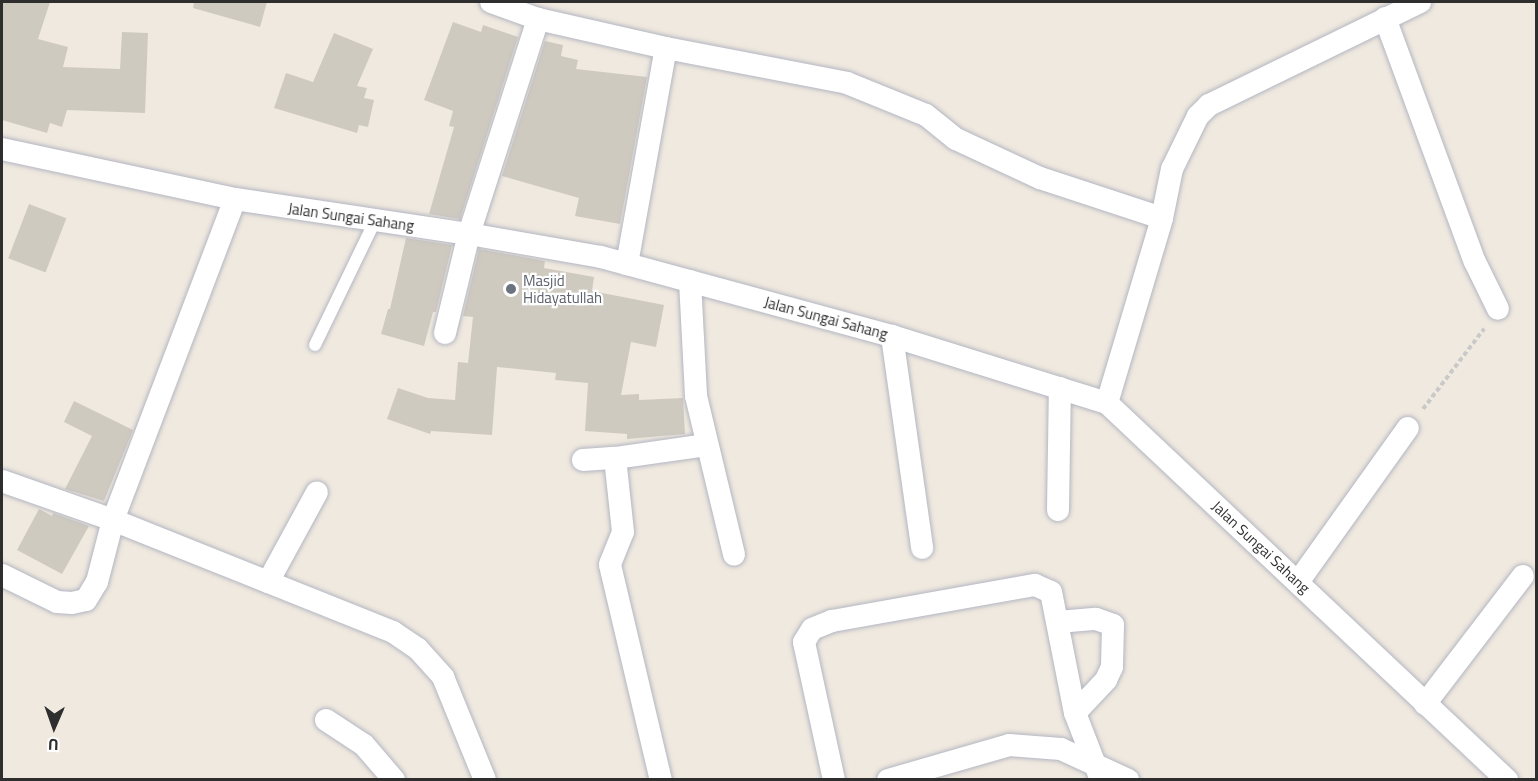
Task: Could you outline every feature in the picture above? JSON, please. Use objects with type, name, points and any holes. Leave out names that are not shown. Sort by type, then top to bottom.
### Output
[{"type":"street","points":[[491,2],[538,20],[666,48],[847,83],[926,115],[956,139],[1040,178],[1162,219]]},
{"type":"street","points":[[1107,403],[1162,219],[1172,169],[1198,116],[1209,105],[1420,2]]},
{"type":"street","points":[[1385,18],[1467,242],[1498,309]]},
{"type":"street","points":[[445,333],[469,234],[538,20]]},
{"type":"street","points":[[627,264],[666,48]]},
{"type":"street","name":"Jalan Sungai Sahang","points":[[2,148],[235,199],[469,234],[627,264],[892,336],[1107,403],[1507,780]]},
{"type":"street","points":[[2,575],[57,602],[72,603],[86,600],[97,582],[113,519],[235,199]]},
{"type":"street","points":[[690,281],[696,396],[734,554]]},
{"type":"street","points":[[892,336],[922,548]]},
{"type":"street","points":[[1058,510],[1060,388]]},
{"type":"street","points":[[1298,582],[1407,428]]},
{"type":"street","points":[[583,460],[615,458],[706,445]]},
{"type":"street","points":[[615,458],[623,532],[610,564],[661,780]]},
{"type":"street","points":[[2,480],[113,519],[393,632],[418,649],[443,677],[485,780]]},
{"type":"street","points":[[268,582],[317,492]]},
{"type":"street","points":[[1425,704],[1524,576]]},
{"type":"street","points":[[834,780],[804,642],[812,629],[832,621],[1035,585],[1050,592],[1075,712],[1099,773]]},
{"type":"street","points":[[1058,622],[1096,620],[1113,625],[1114,654],[1109,674],[1075,712]]},
{"type":"street","points":[[326,720],[364,745],[394,780]]},
{"type":"street","points":[[888,780],[1009,745],[1061,749],[1099,773],[1128,780]]},
{"type":"lane","points":[[315,345],[375,221]]},
{"type":"path","points":[[1407,428],[1451,376],[1498,309]]},
{"type":"building","points":[[2,2],[50,2],[38,39],[68,47],[63,67],[120,69],[122,32],[148,33],[145,113],[67,110],[62,127],[50,123],[47,133],[2,120]]},
{"type":"building","points":[[194,2],[267,2],[260,27],[193,8]]},
{"type":"building","points":[[453,22],[481,32],[483,25],[518,37],[460,219],[429,214],[454,127],[449,126],[453,111],[424,100]]},
{"type":"building","points":[[334,33],[373,49],[357,86],[367,88],[364,98],[374,100],[368,127],[359,125],[357,133],[274,108],[286,73],[313,82]]},
{"type":"building","points":[[545,41],[563,45],[561,56],[578,60],[576,69],[647,77],[620,224],[575,216],[579,198],[502,176]]},
{"type":"building","points":[[29,204],[66,218],[46,272],[8,258]]},
{"type":"building","points":[[406,238],[452,245],[436,312],[433,312],[424,346],[381,334],[388,309],[390,309]]},
{"type":"building","points":[[479,249],[545,261],[544,268],[594,277],[592,291],[664,305],[656,347],[631,342],[621,395],[639,394],[639,400],[683,398],[685,434],[627,439],[627,434],[585,431],[588,383],[555,380],[556,373],[497,367],[492,435],[431,431],[430,434],[387,419],[398,388],[428,398],[455,400],[458,362],[468,363],[473,317],[463,316]]},
{"type":"building","points":[[74,401],[133,430],[104,501],[65,489],[92,436],[64,422]]},
{"type":"building","points":[[39,509],[52,516],[53,513],[89,526],[62,574],[17,550]]},
{"type":"place","name":"Masjid Hidayatullah","points":[[511,289]]}]
